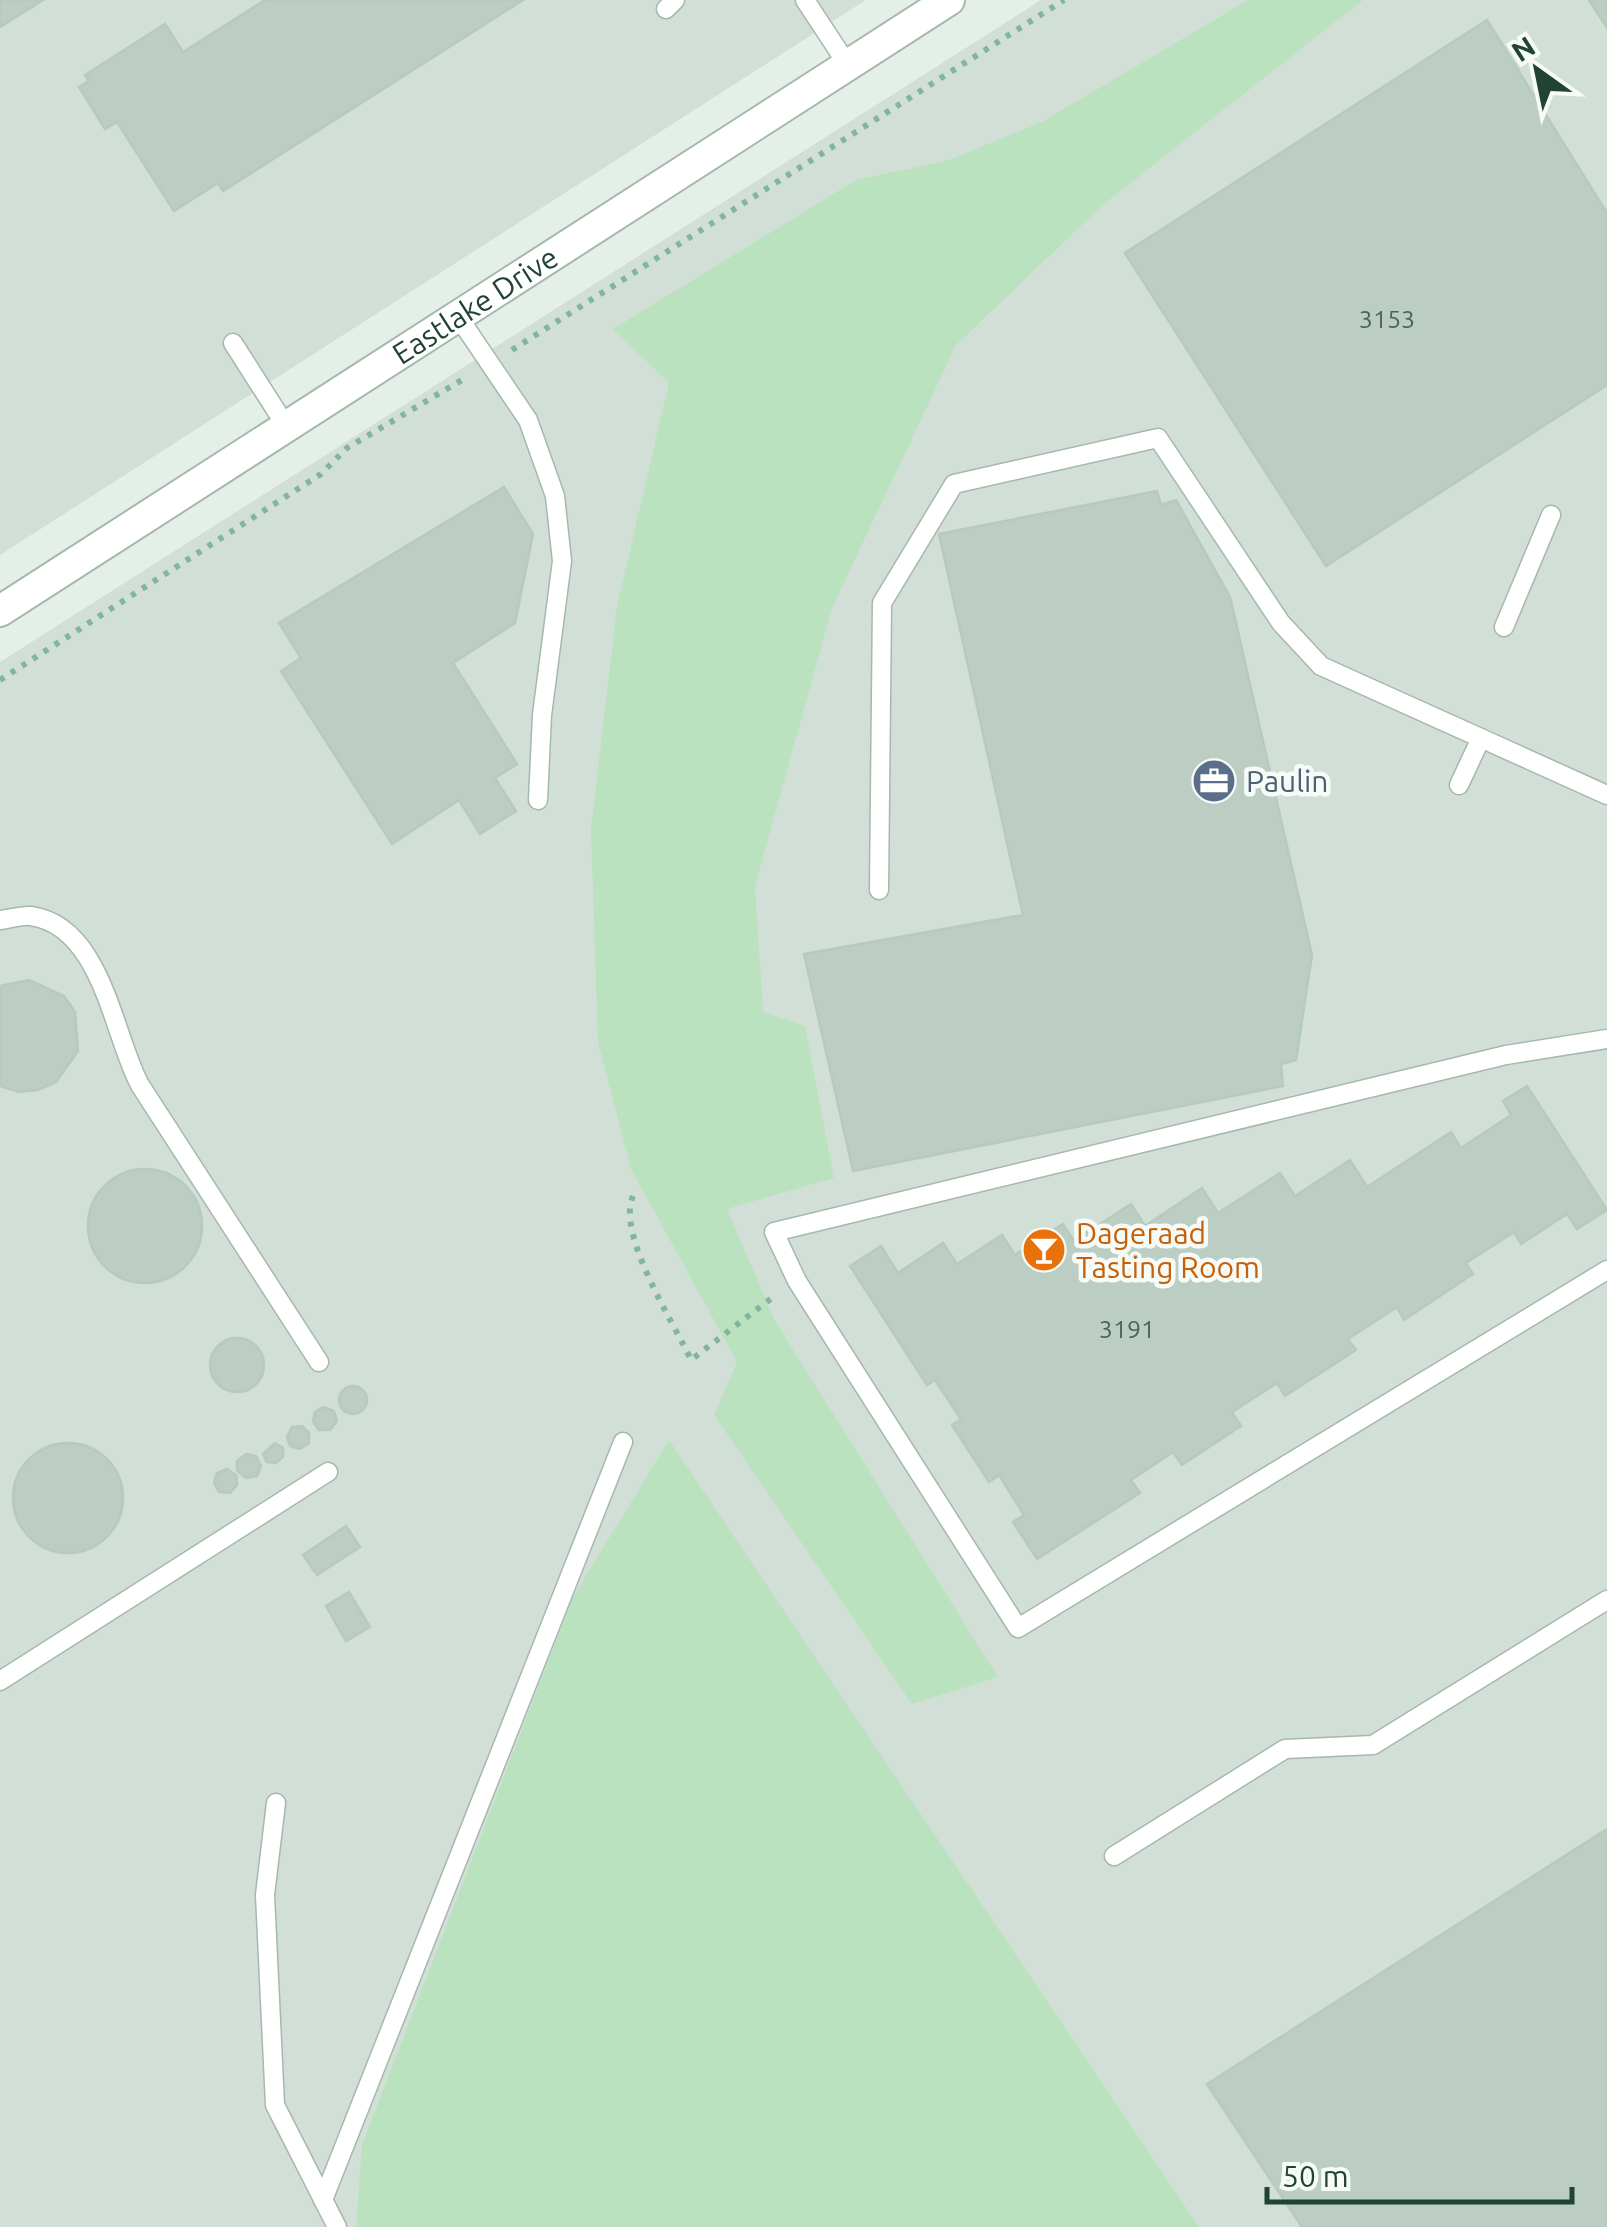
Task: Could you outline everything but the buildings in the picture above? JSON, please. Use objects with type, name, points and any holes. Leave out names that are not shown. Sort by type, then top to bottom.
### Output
[{"type":"street","name":"Eastlake Drive","points":[[0,611],[948,0]]},
{"type":"lane","points":[[804,0],[847,64]]},
{"type":"lane","points":[[458,315],[528,420],[555,496],[562,561],[542,716],[538,800]]},
{"type":"lane","points":[[232,343],[286,426]]},
{"type":"lane","points":[[880,890],[882,603],[954,484],[1158,438],[1281,623],[1321,666],[1607,795]]},
{"type":"lane","points":[[1504,627],[1551,515]]},
{"type":"lane","points":[[1459,785],[1480,738]]},
{"type":"lane","points":[[0,920],[32,916],[72,937],[95,968],[112,1006],[122,1052],[140,1085],[319,1362]]},
{"type":"lane","points":[[1607,1039],[1506,1054],[774,1232],[797,1281],[1018,1628],[1607,1270]]},
{"type":"lane","points":[[324,2200],[622,1442]]},
{"type":"lane","points":[[0,1682],[328,1472]]},
{"type":"lane","points":[[1114,1856],[1286,1749],[1374,1745],[1607,1600]]},
{"type":"lane","points":[[276,1802],[265,1895],[275,2105],[337,2227]]},
{"type":"path","points":[[0,680],[322,474],[347,448],[491,362],[1064,0]]},
{"type":"path","points":[[633,1196],[627,1210],[630,1238],[691,1360],[797,1281]]},
{"type":"shaded area","points":[[0,0],[866,0],[0,555]]},
{"type":"shaded area","points":[[1041,0],[1607,0],[1607,2227],[0,2227],[0,662]]},
{"type":"green space","points":[[1248,0],[1363,0],[1105,203],[956,345],[832,608],[755,886],[763,1012],[805,1026],[834,1178],[727,1209],[775,1321],[998,1677],[912,1704],[714,1415],[737,1362],[631,1169],[598,1042],[591,829],[617,606],[669,383],[613,329],[856,180],[946,161],[1042,122]]},
{"type":"green space","points":[[669,1440],[1199,2227],[356,2227],[362,2145],[573,1597]]},
{"type":"place","name":"Paulin","points":[[1214,781]]},
{"type":"place","name":"Dageraad Tasting Room","points":[[1044,1250]]}]
